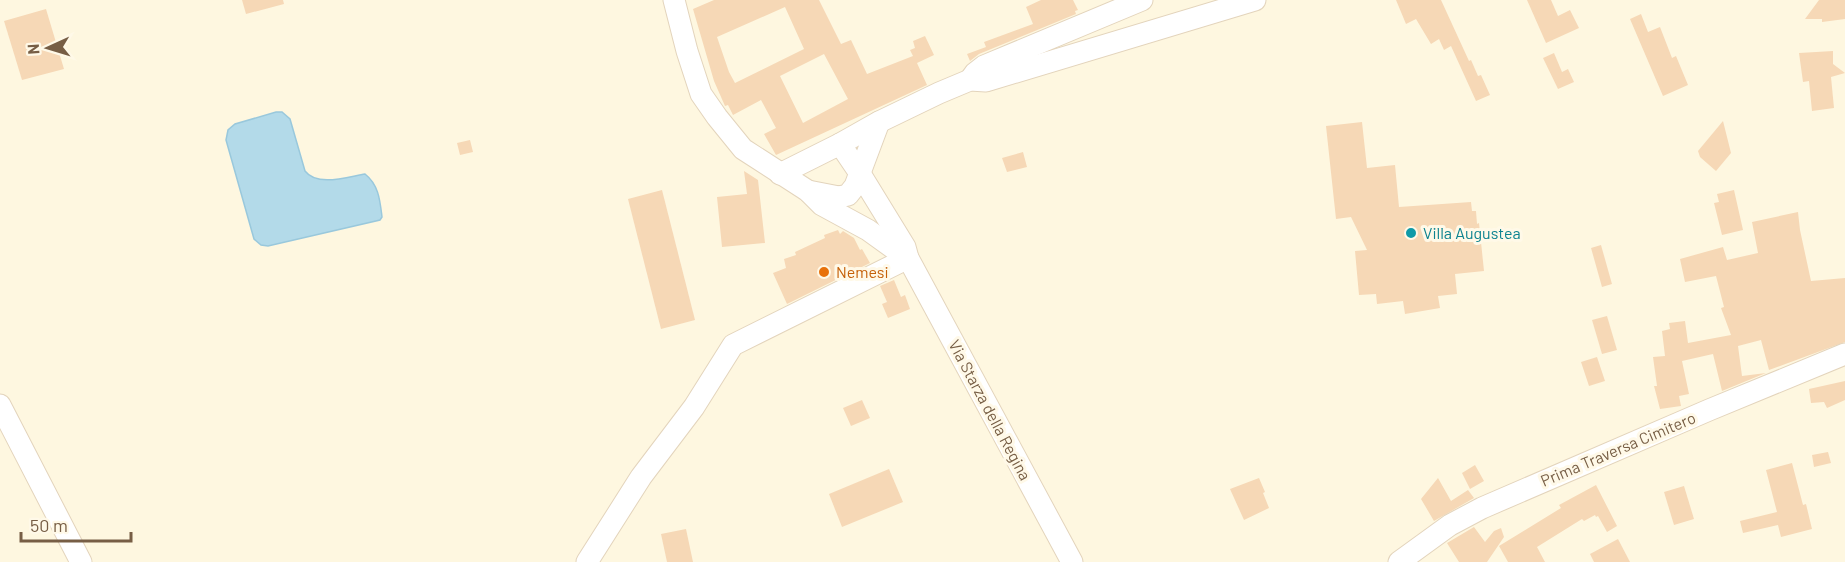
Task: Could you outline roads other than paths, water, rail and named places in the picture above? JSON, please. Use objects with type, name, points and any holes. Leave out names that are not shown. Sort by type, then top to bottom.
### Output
[{"type":"street","name":"Via Starza della Regina","points":[[674,0],[687,51],[702,94],[743,149],[808,191],[822,205],[868,230],[908,258]]},
{"type":"street","points":[[970,81],[975,73],[984,66],[1142,0]]},
{"type":"street","points":[[780,174],[879,122],[970,81],[986,81],[1255,0]]},
{"type":"street","name":"Via Starza della Regina","points":[[808,191],[839,197],[848,195],[855,186],[879,122]]},
{"type":"street","name":"Via Starza della Regina","points":[[840,144],[860,172],[905,247],[908,258],[1072,562]]},
{"type":"street","points":[[586,562],[641,477],[694,407],[733,345],[908,258]]},
{"type":"street","name":"Prima Traversa Cimitero","points":[[1399,562],[1450,525],[1482,508],[1845,354]]},
{"type":"street","points":[[0,405],[81,562]]},
{"type":"water","points":[[282,112],[290,119],[305,171],[310,176],[333,180],[365,174],[370,178],[379,199],[382,217],[380,220],[268,246],[261,245],[254,239],[226,140],[228,130],[235,124]]},
{"type":"place","name":"Villa Augustea","points":[[1411,233]]},
{"type":"place","name":"Nemesi","points":[[824,272]]}]
